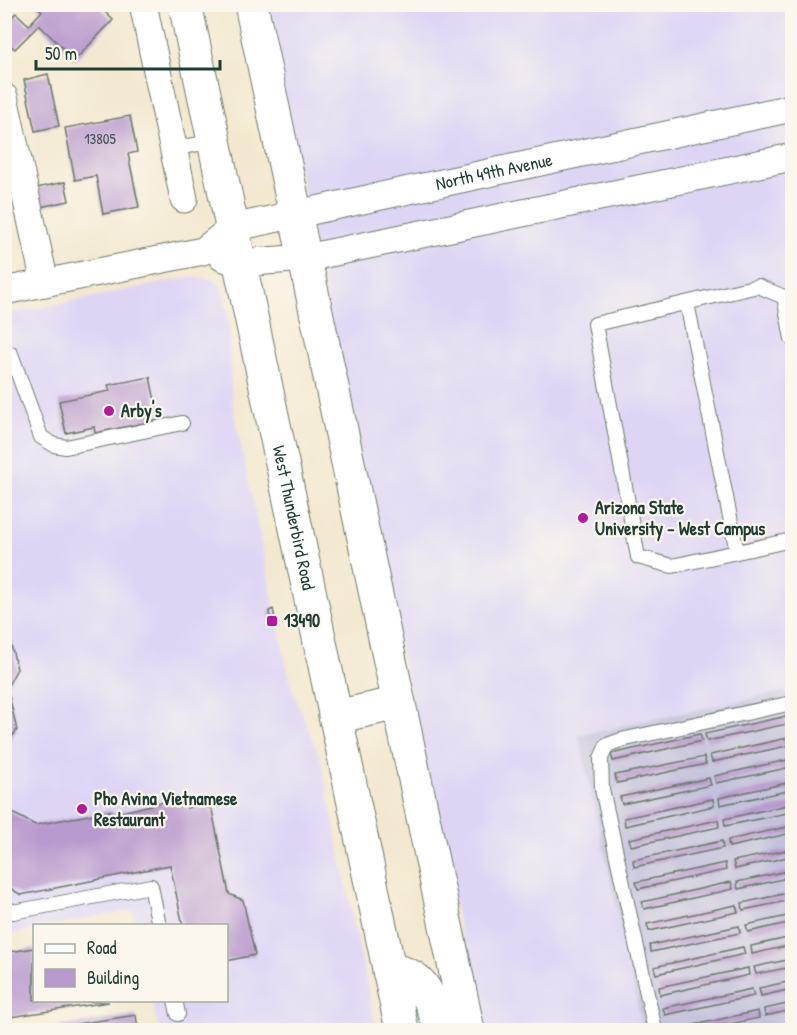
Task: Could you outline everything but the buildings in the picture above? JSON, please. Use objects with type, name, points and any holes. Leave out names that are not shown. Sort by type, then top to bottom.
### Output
[{"type":"main road","name":"West Thunderbird Road","points":[[184,4],[402,1030]]},
{"type":"main road","points":[[251,4],[468,1030]]},
{"type":"main road","points":[[335,717],[399,703]]},
{"type":"main road","points":[[388,971],[402,971],[414,976],[429,995],[441,1030]]},
{"type":"street","points":[[143,4],[184,199]]},
{"type":"street","points":[[4,97],[45,283]]},
{"type":"street","name":"North 49th Avenue","points":[[4,291],[204,251],[232,228],[792,108]]},
{"type":"street","points":[[204,251],[239,263],[306,258],[792,157]]},
{"type":"lane","points":[[173,149],[214,141]]},
{"type":"lane","points":[[792,339],[784,297],[758,286],[596,324],[638,557],[672,566],[792,540]]},
{"type":"lane","points":[[687,303],[737,552]]},
{"type":"lane","points":[[11,354],[41,437],[54,446],[66,447],[182,423]]},
{"type":"lane","points":[[655,1030],[602,789],[601,758],[607,745],[621,740],[792,704]]},
{"type":"lane","points":[[4,906],[13,912],[151,886],[159,924]]},
{"type":"shaded area","name":"Arizona State University - West Campus","points":[[264,5],[792,5],[792,1030],[481,1030]]},
{"type":"shaded area","points":[[195,276],[211,279],[221,286],[228,312],[232,403],[291,686],[321,761],[376,1030],[159,1030],[152,1002],[228,1002],[228,924],[136,924],[132,910],[58,924],[33,924],[33,929],[5,935],[5,315]]},
{"type":"shaded area","points":[[792,690],[792,1030],[643,1030],[579,735]]},
{"type":"place","name":"Arby's","points":[[109,411]]},
{"type":"place","name":"Arizona State University - West Campus","points":[[583,518]]},
{"type":"place","name":"13490","points":[[272,621]]},
{"type":"place","name":"Pho Avina Vietnamese Restaurant","points":[[82,809]]}]
